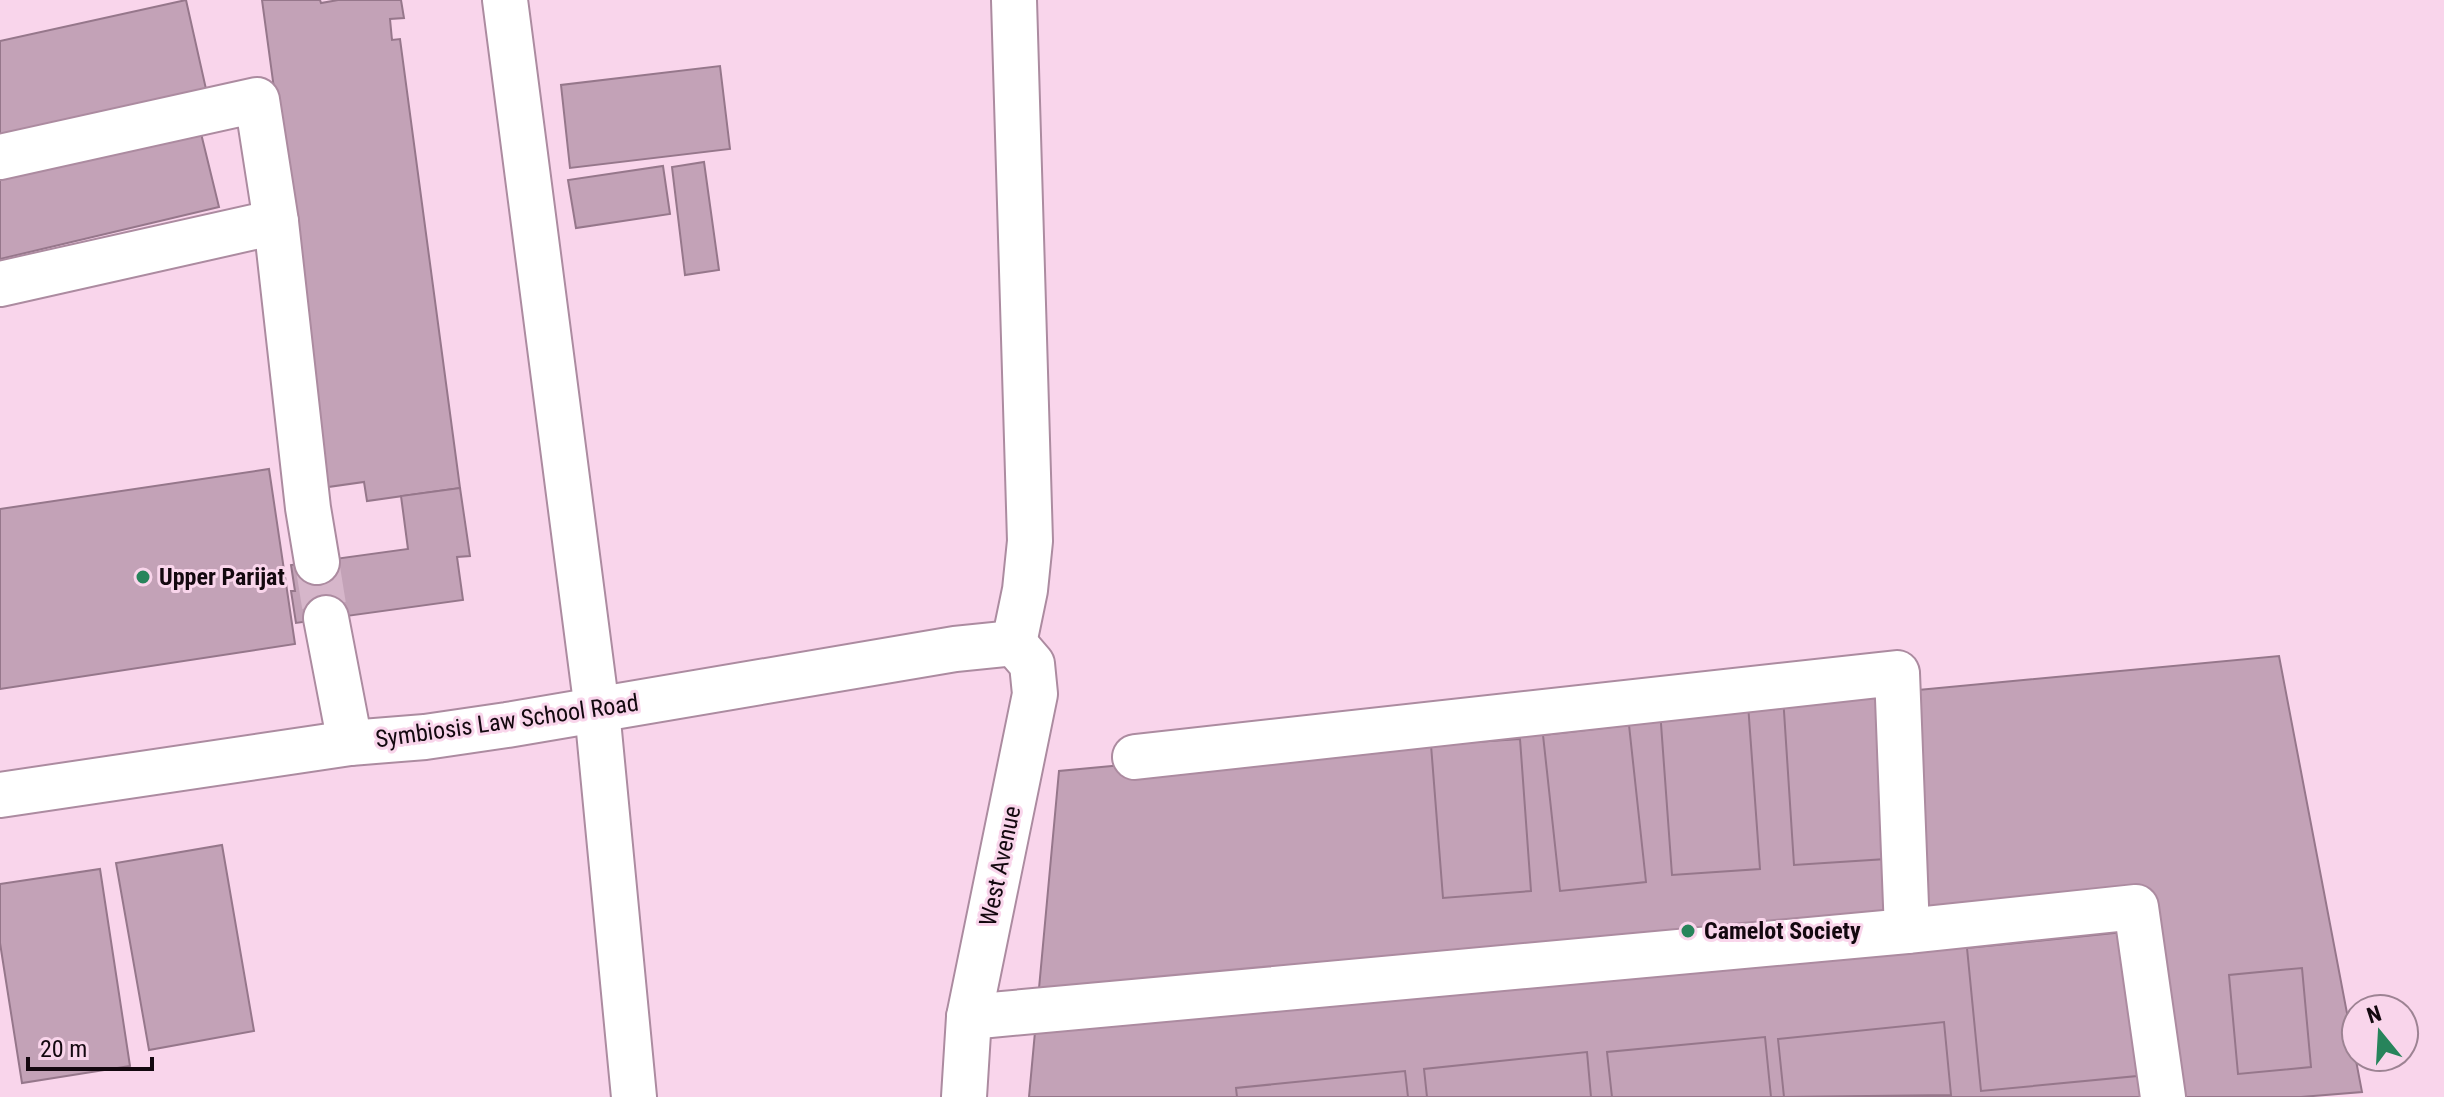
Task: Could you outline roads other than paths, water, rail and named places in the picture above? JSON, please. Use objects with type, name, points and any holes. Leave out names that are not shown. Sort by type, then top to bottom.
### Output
[{"type":"street","points":[[505,0],[597,710],[634,1097]]},
{"type":"street","points":[[1014,0],[1030,541],[1025,590],[1014,643]]},
{"type":"street","points":[[0,157],[257,100],[276,222],[308,508],[317,562]]},
{"type":"street","points":[[0,284],[276,222]]},
{"type":"street","points":[[326,618],[350,743]]},
{"type":"street","name":"Symbiosis Law School Road","points":[[0,795],[350,743],[425,737],[955,649],[1014,643]]},
{"type":"street","name":"West Avenue","points":[[964,1097],[969,1017],[1035,694],[1032,664],[1014,643]]},
{"type":"street","points":[[1135,757],[1897,673],[1907,931]]},
{"type":"street","points":[[969,1017],[1907,931],[2136,907],[2163,1097]]},
{"type":"tunnel","points":[[317,562],[326,618]]},
{"type":"place","name":"Upper Parijat","points":[[143,577]]},
{"type":"place","name":"Camelot Society","points":[[1688,931]]}]
